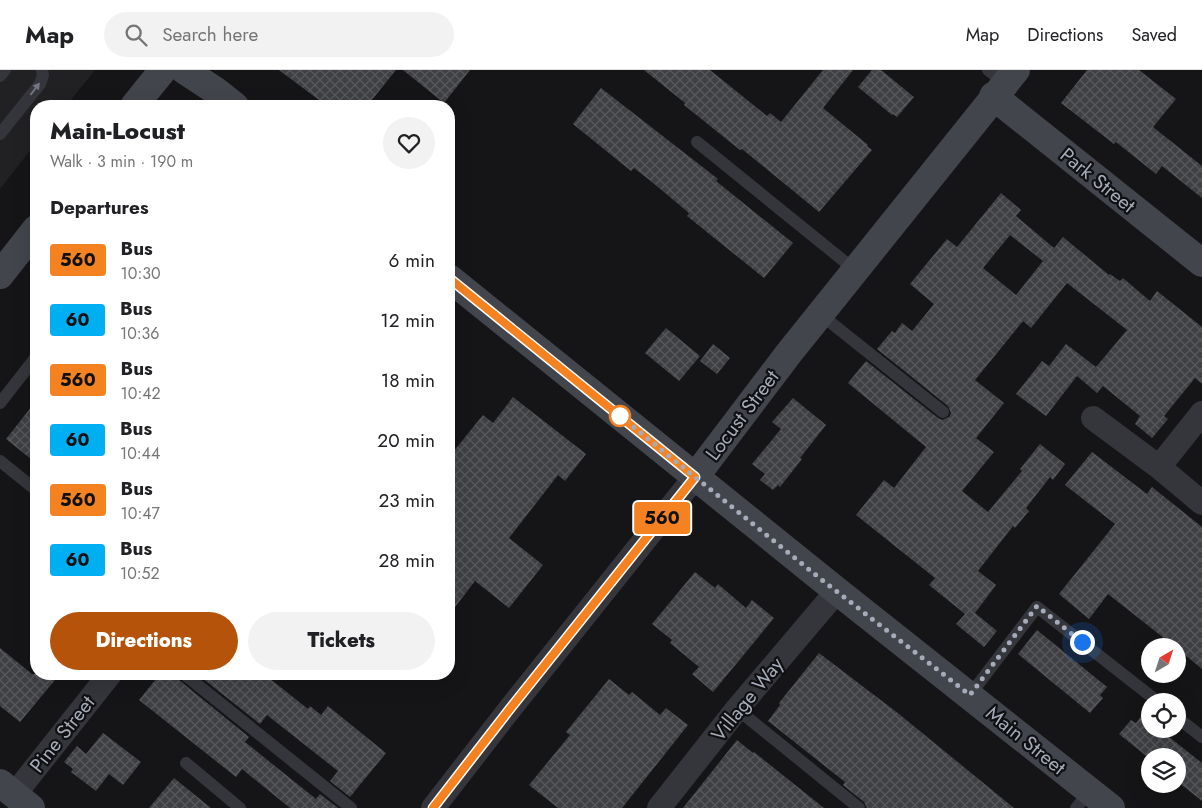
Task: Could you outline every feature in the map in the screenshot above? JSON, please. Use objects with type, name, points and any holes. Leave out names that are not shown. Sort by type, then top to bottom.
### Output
[{"type":"street","points":[[139,100],[163,70]]},
{"type":"street","points":[[184,70],[227,100]]},
{"type":"street","name":"Park Street","points":[[1000,80],[1202,263]]},
{"type":"street","name":"Locust Street","points":[[433,808],[695,477],[1000,80]]},
{"type":"street","points":[[0,274],[30,237]]},
{"type":"street","name":"Main Street","points":[[455,283],[837,591],[970,695],[1083,800],[1111,808]]},
{"type":"street","points":[[1158,467],[1202,414]]},
{"type":"street","points":[[1093,418],[1202,503]]},
{"type":"street","name":"Village Way","points":[[659,808],[737,710],[837,591]]},
{"type":"street","name":"Pine Street","points":[[15,795],[105,680]]},
{"type":"lane","points":[[0,76],[5,70]]},
{"type":"lane","points":[[0,134],[40,84],[43,75],[42,70]]},
{"type":"lane","points":[[697,142],[855,270]]},
{"type":"lane","points":[[820,314],[943,412]]},
{"type":"lane","points":[[0,403],[30,365]]},
{"type":"lane","points":[[0,461],[30,485]]},
{"type":"lane","points":[[970,695],[1037,606],[1147,693]]},
{"type":"lane","points":[[191,680],[351,808]]},
{"type":"lane","points":[[737,710],[859,808]]},
{"type":"lane","points":[[1186,724],[1202,737]]},
{"type":"lane","points":[[186,763],[240,808]]},
{"type":"shaded area","points":[[0,70],[95,70],[71,100],[30,100],[30,151],[0,189]]},
{"type":"building","points":[[279,70],[396,70],[372,100],[319,100]]},
{"type":"building","points":[[403,70],[470,70],[446,100],[440,100]]},
{"type":"building","points":[[644,70],[710,70],[767,116],[770,113],[781,122],[823,70],[853,70],[823,108],[872,150],[819,212],[742,149],[740,150],[684,105],[685,103]]},
{"type":"building","points":[[872,70],[881,70],[914,97],[897,117],[858,87]]},
{"type":"building","points":[[1087,70],[1139,70],[1176,99],[1153,127],[1202,166],[1202,198],[1162,166],[1156,174],[1116,142],[1114,144],[1061,103]]},
{"type":"building","points":[[601,88],[718,179],[716,181],[793,243],[764,278],[687,216],[689,213],[652,182],[634,168],[631,171],[573,124]]},
{"type":"building","points":[[1001,193],[1021,210],[1016,216],[1054,248],[1063,237],[1109,275],[1120,281],[1123,278],[1150,301],[1157,291],[1202,327],[1202,384],[1195,378],[1164,416],[1168,419],[1152,438],[1135,424],[1140,416],[1103,386],[1097,393],[1077,376],[1046,416],[1016,394],[1042,361],[1049,366],[1066,344],[1096,367],[1127,330],[1067,283],[1031,328],[1023,321],[975,380],[1004,403],[976,438],[994,452],[962,491],[988,512],[1022,471],[1020,469],[1040,444],[1065,464],[1053,480],[1050,477],[1026,508],[1029,511],[1015,528],[1013,526],[978,571],[996,585],[975,613],[997,631],[984,647],[956,624],[965,614],[929,585],[935,578],[856,515],[884,480],[894,488],[926,447],[848,383],[866,361],[938,418],[942,420],[949,417],[951,413],[948,406],[877,349],[892,331],[895,333],[902,323],[912,331],[934,304],[910,284],[947,239],[957,247]],"holes":[[[1010,235],[1043,261],[1016,295],[983,268]]]},
{"type":"building","points":[[666,328],[700,356],[679,381],[645,353]]},
{"type":"building","points":[[713,344],[730,358],[717,374],[700,361]]},
{"type":"building","points":[[513,397],[586,454],[565,481],[558,475],[509,538],[543,565],[509,608],[475,581],[455,607],[455,450],[483,415],[493,423]]},
{"type":"building","points":[[793,398],[826,425],[780,487],[778,485],[773,490],[760,480],[765,474],[752,464],[781,429],[772,422]]},
{"type":"building","points":[[30,409],[30,458],[6,439]]},
{"type":"building","points":[[1092,452],[1147,494],[1152,487],[1202,527],[1202,669],[1186,656],[1186,638],[1164,638],[1108,594],[1089,619],[1059,594],[1115,524],[1065,485]]},
{"type":"building","points":[[695,572],[715,588],[718,584],[746,608],[752,600],[774,618],[713,692],[692,674],[699,667],[670,643],[672,640],[652,624]]},
{"type":"building","points":[[1037,630],[1107,687],[1100,695],[1103,698],[1090,713],[1018,654]]},
{"type":"building","points":[[0,648],[30,672],[30,680],[55,680],[20,722],[0,706]]},
{"type":"building","points":[[819,653],[899,714],[1014,808],[867,808],[864,802],[843,785],[845,782],[768,721],[780,705],[779,703]]},
{"type":"building","points":[[609,679],[629,695],[632,692],[660,715],[666,708],[688,725],[622,808],[558,808],[529,785],[570,735],[566,732]]},
{"type":"building","points":[[155,680],[179,680],[249,737],[245,742],[316,799],[320,794],[338,808],[290,808],[242,769],[236,777],[139,700]]},
{"type":"building","points":[[205,680],[272,680],[308,709],[310,706],[321,715],[328,706],[386,753],[350,797],[330,781],[338,771],[267,715],[260,724]]},
{"type":"building","points":[[1141,716],[1141,738],[1170,738],[1183,748],[1141,748],[1141,752],[1119,734],[1131,720],[1136,723]]},
{"type":"building","points":[[103,733],[141,762],[123,785],[109,774],[96,791],[71,772],[73,769],[64,762],[77,746],[86,754]]},
{"type":"building","points":[[737,740],[754,752],[824,808],[683,808]]},
{"type":"building","points":[[1186,750],[1202,763],[1202,801],[1186,788]]},
{"type":"building","points":[[174,778],[211,808],[149,808]]},
{"type":"bus line","name":"560","points":[[433,808],[695,477],[455,283]]},
{"type":"route","points":[[620,416],[822,580],[970,695],[1037,606],[1082,642]]}]
